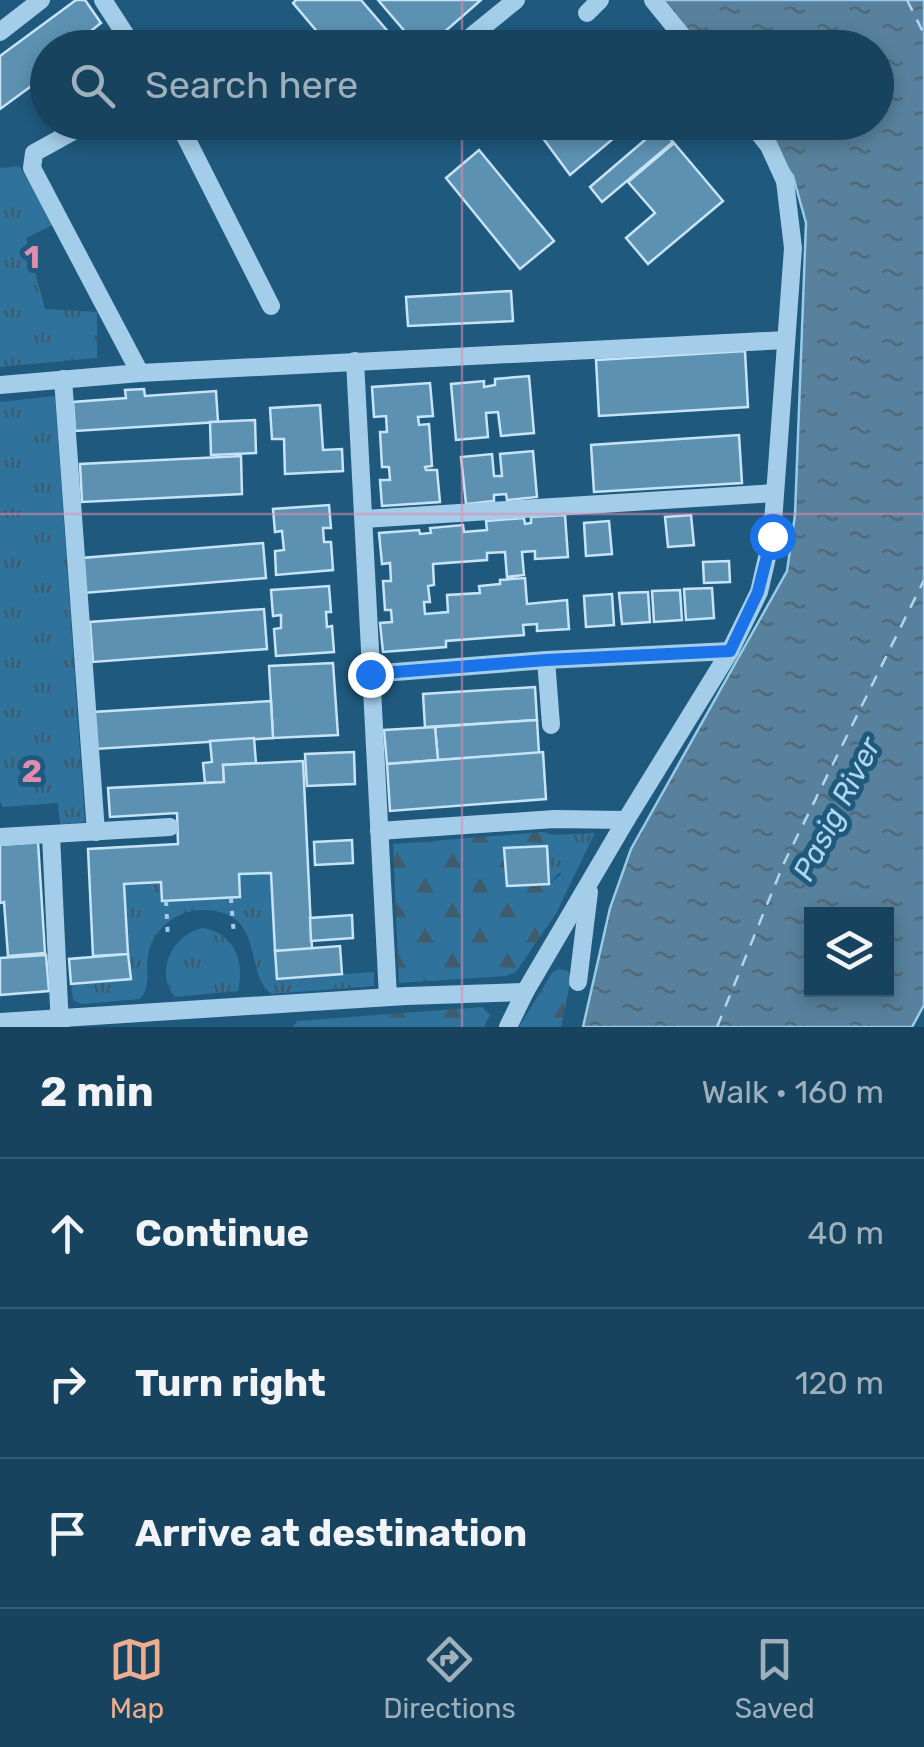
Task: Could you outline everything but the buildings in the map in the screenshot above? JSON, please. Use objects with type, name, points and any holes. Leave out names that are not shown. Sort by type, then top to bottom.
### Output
[{"type":"lane","points":[[0,32],[41,0]]},
{"type":"lane","points":[[102,0],[122,30]]},
{"type":"lane","points":[[479,30],[516,0]]},
{"type":"lane","points":[[653,0],[677,30]]},
{"type":"lane","points":[[57,140],[34,153],[32,168],[140,373]]},
{"type":"lane","points":[[187,140],[270,306]]},
{"type":"lane","points":[[508,1027],[626,820],[730,651],[758,592],[772,536],[793,248],[784,181],[764,140]]},
{"type":"lane","points":[[0,385],[140,373],[786,340]]},
{"type":"lane","points":[[355,361],[388,997]]},
{"type":"lane","points":[[64,379],[96,832]]},
{"type":"lane","points":[[364,520],[775,493]]},
{"type":"lane","points":[[370,674],[730,651]]},
{"type":"lane","points":[[546,660],[551,726]]},
{"type":"lane","points":[[379,831],[554,820],[626,820]]},
{"type":"lane","points":[[0,838],[170,827]]},
{"type":"lane","points":[[51,835],[60,1022]]},
{"type":"lane","points":[[578,982],[590,882]]},
{"type":"lane","points":[[0,1022],[60,1022],[388,997],[525,992]]},
{"type":"path","points":[[231,898],[234,936]]},
{"type":"path","points":[[166,901],[168,939]]},
{"type":"green space","points":[[19,166],[55,224],[26,238],[45,309],[97,312],[97,358],[0,367],[0,168]]},
{"type":"green space","points":[[55,396],[85,822],[60,824],[58,803],[3,807],[0,801],[0,402]]},
{"type":"green space","points":[[544,832],[557,843],[548,857],[546,846],[505,849],[507,886],[549,884],[564,872],[573,878],[557,912],[516,972],[506,976],[399,983],[393,844]]},
{"type":"green space","points":[[595,833],[573,878],[559,873],[549,884],[548,857],[557,843],[552,835]]},
{"type":"green space","points":[[271,873],[277,979],[374,972],[374,986],[272,994],[263,985],[246,932],[238,921],[224,913],[205,910],[176,917],[155,936],[148,955],[146,988],[140,999],[82,1004],[73,1000],[71,984],[130,978],[124,884],[161,882],[163,901],[239,897],[239,874]]},
{"type":"green space","points":[[202,928],[222,935],[235,950],[240,969],[238,991],[175,997],[166,977],[169,956],[182,938]]},
{"type":"green space","points":[[558,969],[568,971],[571,978],[561,1027],[519,1027],[552,973]]},
{"type":"green space","points":[[482,1007],[490,1015],[484,1027],[293,1027],[297,1021]]},
{"type":"water","name":"Pasig River","points":[[662,0],[924,0],[924,1005],[912,1027],[583,1027],[610,908],[631,849],[787,571],[795,515],[806,223],[793,176],[767,140],[894,140],[894,30],[685,30]]},
{"type":"ferry route","points":[[907,0],[924,34]]},
{"type":"ferry route","points":[[717,1027],[784,863],[924,580]]},
{"type":"route","points":[[370,674],[730,651],[758,592],[772,536]]}]
